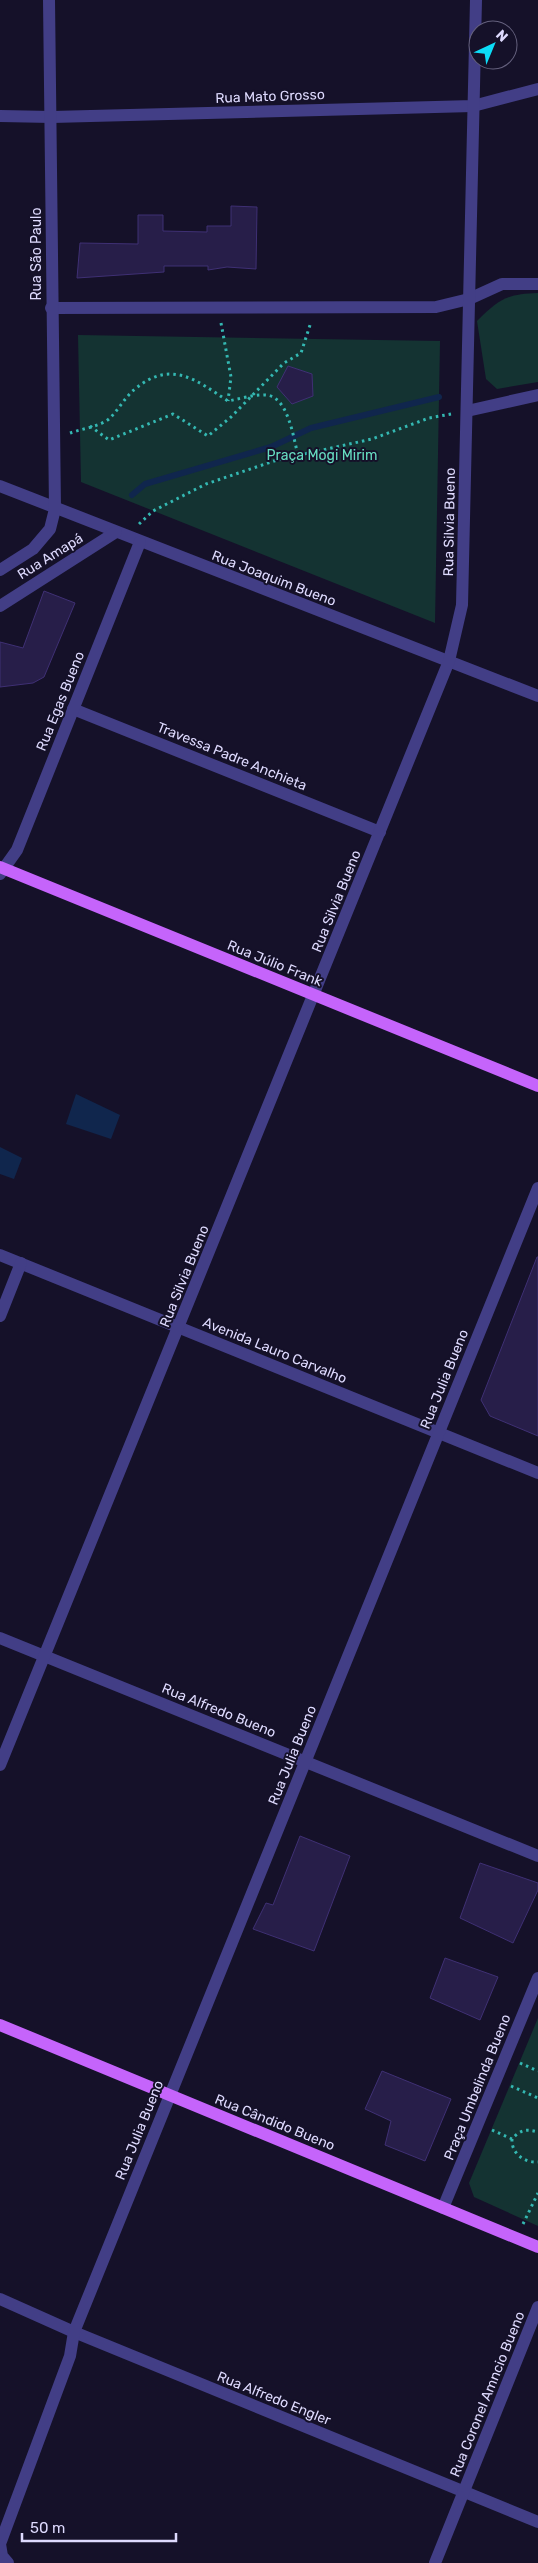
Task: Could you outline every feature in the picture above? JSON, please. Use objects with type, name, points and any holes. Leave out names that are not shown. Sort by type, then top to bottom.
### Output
[{"type":"main road","name":"Rua Júlio Frank","points":[[1,870],[538,1086]]},
{"type":"main road","name":"Rua Cândido Bueno","points":[[0,2025],[538,2247]]},
{"type":"street","name":"Rua São Paulo","points":[[49,0],[52,117],[51,308],[54,509]]},
{"type":"street","name":"Rua Silvia Bueno","points":[[0,1765],[449,661],[462,605],[476,0]]},
{"type":"street","name":"Rua Mato Grosso","points":[[0,116],[52,117],[474,106],[538,89]]},
{"type":"street","points":[[51,308],[436,307],[469,299],[502,284],[538,284]]},
{"type":"street","points":[[467,411],[538,395]]},
{"type":"street","name":"Rua Joaquim Bueno","points":[[0,486],[54,509],[538,696]]},
{"type":"street","name":"Rua Amapá","points":[[0,570],[33,549],[50,529],[54,509]]},
{"type":"street","name":"Rua Amapá","points":[[0,606],[121,534]]},
{"type":"street","name":"Rua Egas Bueno","points":[[1,870],[17,850],[140,542]]},
{"type":"street","name":"Travessa Padre Anchieta","points":[[73,708],[380,832]]},
{"type":"street","name":"Rua Julia Bueno","points":[[8,2563],[2,2556],[0,2544],[70,2356],[74,2332],[538,1188]]},
{"type":"street","name":"Avenida Lauro Carvalho","points":[[0,1255],[538,1473]]},
{"type":"street","points":[[0,1316],[21,1263]]},
{"type":"street","name":"Rua Alfredo Bueno","points":[[0,1638],[538,1856]]},
{"type":"street","name":"Praça Umbelinda Bueno","points":[[443,2208],[538,1978]]},
{"type":"street","name":"Rua Alfredo Engler","points":[[0,2299],[74,2332],[538,2522]]},
{"type":"street","name":"Rua Coronel Amncio Bueno","points":[[435,2563],[538,2307]]},
{"type":"path","points":[[90,426],[109,440],[173,414],[208,436],[284,364],[301,353],[317,307]]},
{"type":"path","points":[[217,308],[225,338],[231,377],[228,401]]},
{"type":"path","points":[[53,438],[109,418],[136,388],[150,379],[171,372],[192,377],[228,401],[265,394],[276,398],[287,415],[298,455]]},
{"type":"path","points":[[121,534],[153,510],[206,484],[277,460],[372,439],[428,418],[467,411]]},
{"type":"path","points":[[496,2080],[538,2098]]},
{"type":"path","points":[[478,2124],[512,2138]]},
{"type":"path","points":[[538,2132],[527,2129],[518,2132],[512,2138],[511,2145],[517,2154],[526,2160],[538,2162]]},
{"type":"path","points":[[517,2238],[538,2193]]},
{"type":"green space","points":[[538,293],[538,382],[497,389],[486,379],[477,321],[491,307],[504,299],[511,296]]},
{"type":"green space","name":"Praça Mogi Mirim","points":[[78,335],[440,341],[435,623],[81,482]]},
{"type":"green space","points":[[538,2018],[538,2226],[474,2197],[469,2183]]},
{"type":"water","points":[[76,1094],[120,1115],[111,1139],[66,1124]]},
{"type":"water","points":[[0,1147],[22,1158],[14,1179],[0,1174]]},
{"type":"building","points":[[231,206],[257,207],[256,269],[227,267],[208,270],[208,266],[164,266],[164,272],[77,278],[80,243],[138,244],[138,215],[163,215],[163,231],[207,232],[207,226],[231,226]]},
{"type":"building","points":[[288,366],[312,374],[313,396],[292,404],[277,387]]},
{"type":"building","points":[[44,591],[75,603],[44,677],[33,683],[0,687],[0,642],[23,648]]},
{"type":"building","points":[[537,1257],[538,1436],[490,1416],[481,1400]]},
{"type":"building","points":[[300,1836],[350,1856],[314,1951],[253,1929],[266,1903],[273,1905]]},
{"type":"building","points":[[480,1863],[538,1883],[538,1890],[513,1943],[460,1918]]},
{"type":"building","points":[[445,1958],[498,1977],[480,2020],[430,1998]]},
{"type":"building","points":[[382,2071],[451,2099],[425,2161],[385,2145],[391,2121],[365,2109]]},
{"type":"waterway","points":[[132,495],[145,484],[271,447],[311,428],[439,397]]}]
